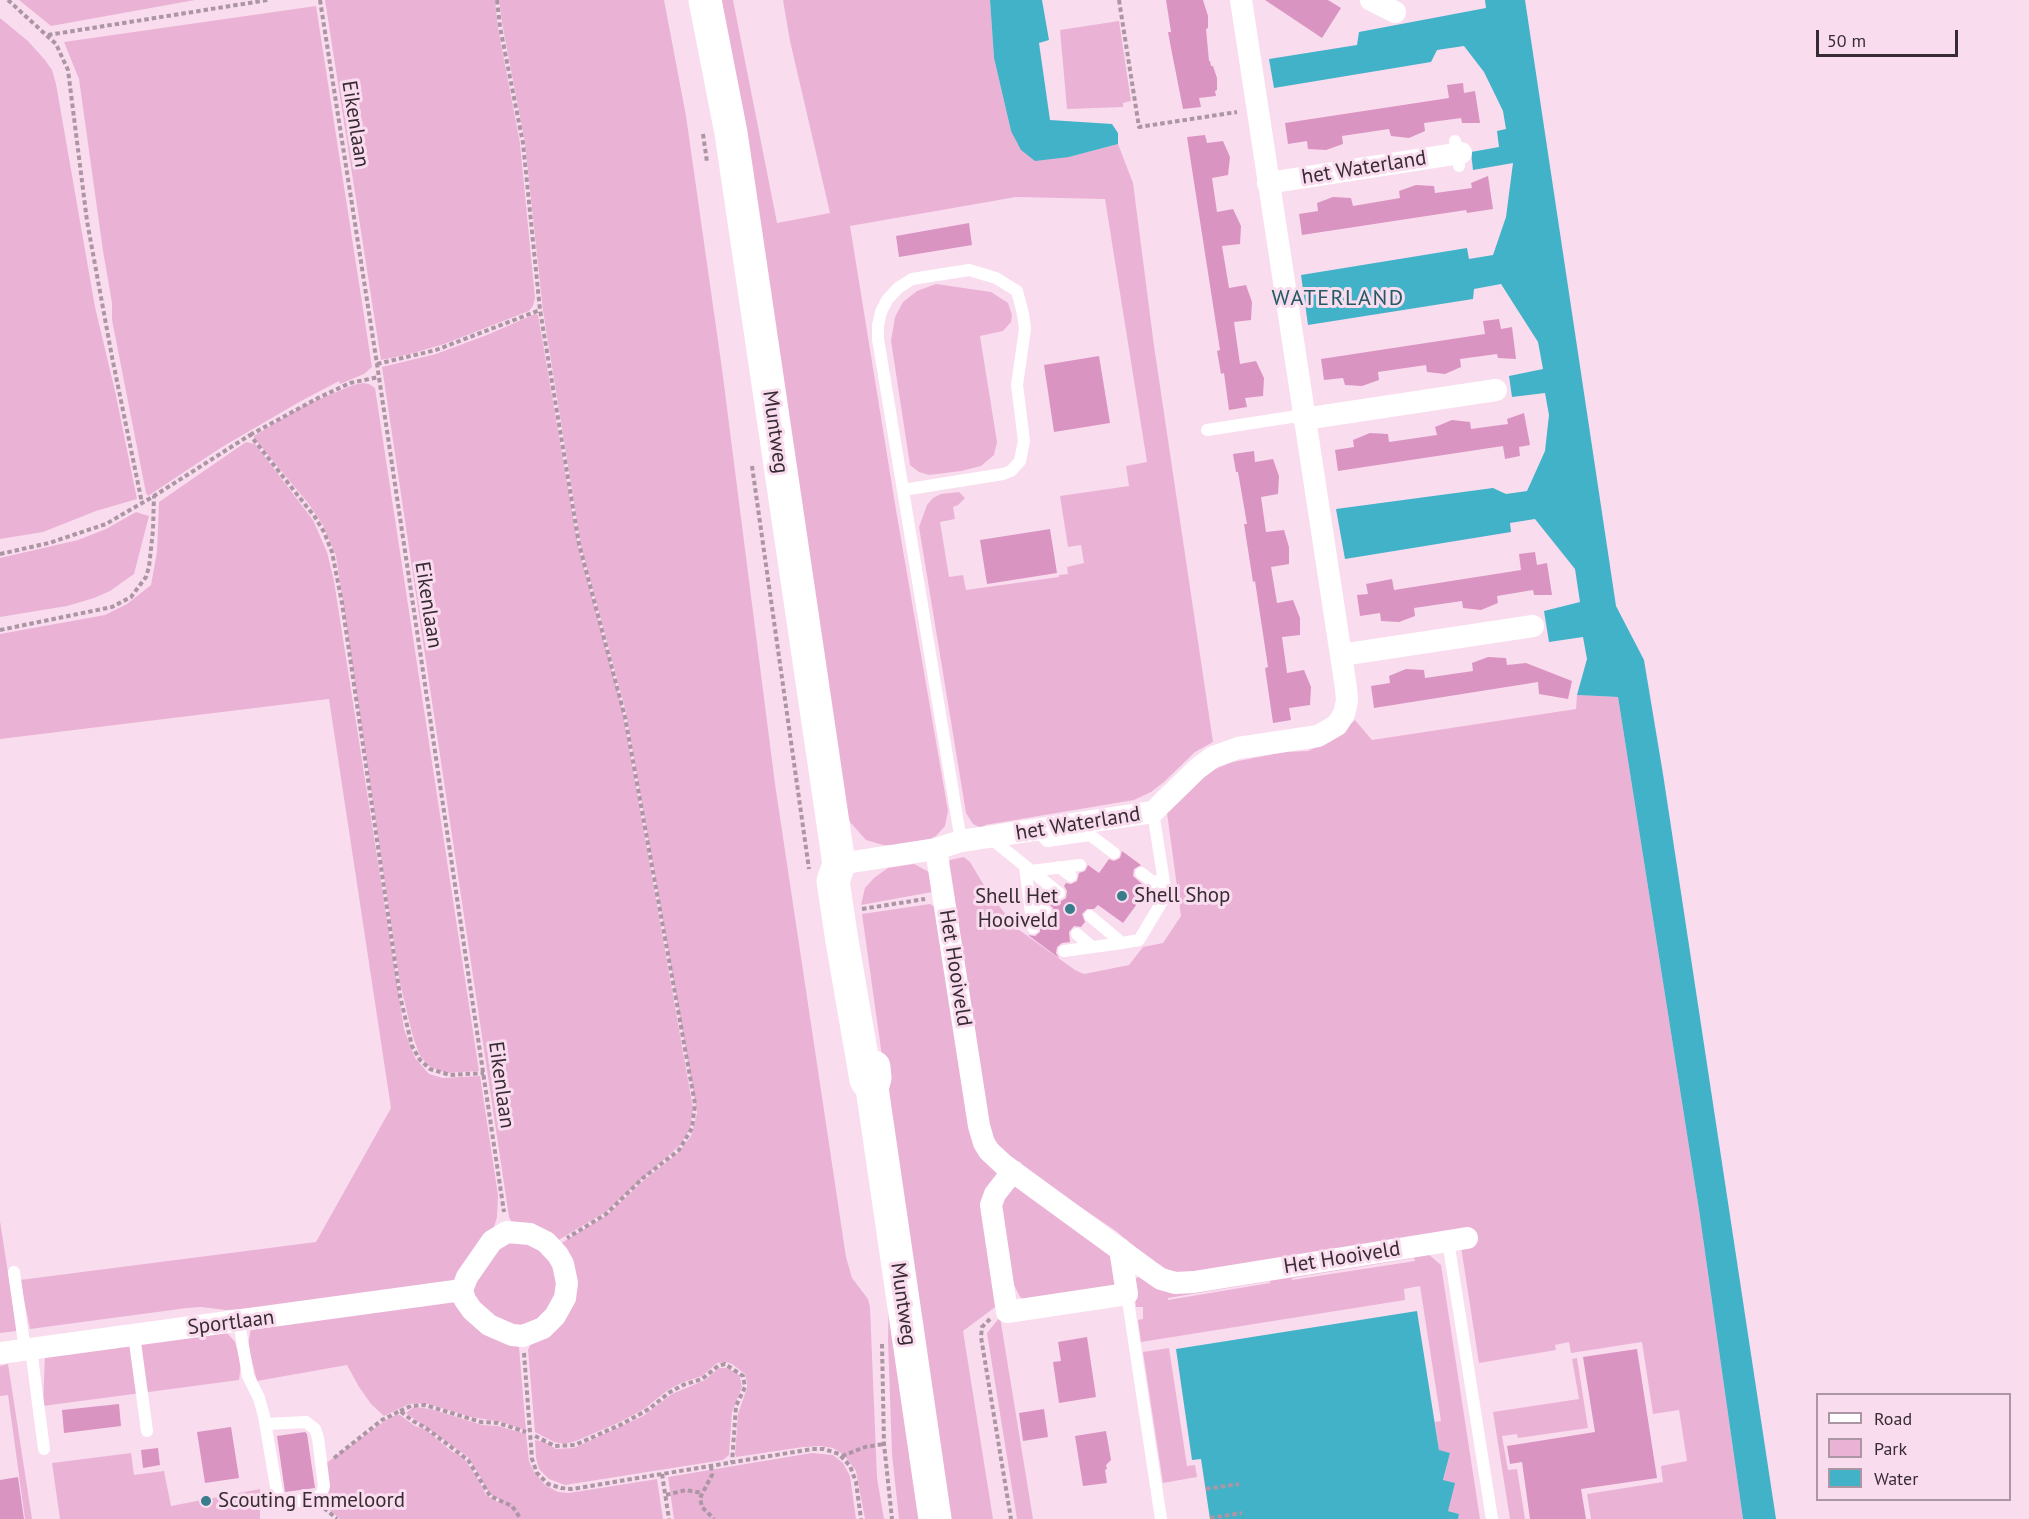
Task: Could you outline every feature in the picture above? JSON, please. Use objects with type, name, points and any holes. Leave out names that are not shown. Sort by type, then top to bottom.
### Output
[{"type":"main road","name":"Muntweg","points":[[705,0],[731,133],[824,867],[833,881],[866,1080],[872,1088],[935,1519]]},
{"type":"street","name":"het Waterland","points":[[936,849],[989,837],[1153,812],[1197,769],[1218,755],[1238,748],[1318,736],[1337,724],[1344,714],[1347,701],[1341,655],[1241,0]]},
{"type":"street","points":[[1371,0],[1395,12]]},
{"type":"street","name":"het Waterland","points":[[1268,183],[1458,154]]},
{"type":"street","points":[[1304,417],[1494,390]]},
{"type":"street","points":[[1341,655],[1531,626]]},
{"type":"street","points":[[824,867],[936,849]]},
{"type":"street","name":"Het Hooiveld","points":[[936,849],[979,1126],[989,1151],[1013,1171],[1161,1278],[1184,1283],[1457,1240]]},
{"type":"street","points":[[1013,1171],[995,1194],[991,1205],[1007,1312],[1127,1293],[1120,1249]]},
{"type":"street","points":[[512,1232],[530,1234],[546,1242],[563,1264],[567,1283],[565,1298],[555,1316],[543,1328],[523,1336],[504,1333],[489,1325],[472,1310],[462,1290],[467,1277],[492,1241],[498,1236],[512,1232]]},
{"type":"street","name":"Sportlaan","points":[[0,1353],[462,1290]]},
{"type":"lane","points":[[903,490],[1003,474],[1011,471],[1020,461],[1024,441],[1017,385],[1024,329],[1023,314],[1017,291],[996,278],[969,270],[912,279],[898,288],[887,300],[878,325],[878,339],[961,842]]},
{"type":"lane","points":[[1207,430],[1304,417]]},
{"type":"lane","points":[[1064,951],[1139,940],[1166,895],[1153,812]]},
{"type":"lane","points":[[1037,830],[1047,841],[1090,835],[1114,853]]},
{"type":"lane","points":[[989,837],[1059,893]]},
{"type":"lane","points":[[1028,869],[1080,864]]},
{"type":"lane","points":[[1059,867],[1071,876]]},
{"type":"lane","points":[[1028,869],[1033,928]]},
{"type":"lane","points":[[1141,873],[1153,882],[1163,880]]},
{"type":"lane","points":[[1029,899],[1045,911]]},
{"type":"lane","points":[[1090,916],[1122,943]]},
{"type":"lane","points":[[1077,934],[1092,947]]},
{"type":"lane","points":[[1457,1240],[1492,1519]]},
{"type":"lane","points":[[14,1272],[44,1449]]},
{"type":"lane","points":[[1127,1293],[1161,1519]]},
{"type":"lane","points":[[239,1322],[248,1376],[259,1398],[266,1425],[279,1504],[316,1498],[322,1493],[324,1486],[317,1434],[306,1422],[266,1425]]},
{"type":"lane","points":[[134,1335],[147,1431]]},
{"type":"path","points":[[8,0],[56,44],[68,70],[89,231],[142,503]]},
{"type":"path","points":[[47,35],[268,0]]},
{"type":"path","name":"Eikenlaan","points":[[320,0],[505,1214]]},
{"type":"path","points":[[497,0],[500,27],[523,143],[540,310],[579,544],[625,717],[695,1104],[692,1128],[679,1150],[643,1178],[606,1214],[562,1240]]},
{"type":"path","points":[[1119,0],[1139,127],[1237,112]]},
{"type":"path","points":[[701,124],[708,170]]},
{"type":"path","points":[[377,364],[448,346],[540,310]]},
{"type":"path","points":[[0,554],[78,535],[106,524],[250,435],[318,398],[350,383],[379,377]]},
{"type":"path","points":[[250,435],[315,518],[332,552],[342,603],[400,996],[406,1029],[412,1046],[420,1060],[430,1070],[450,1075],[484,1073]]},
{"type":"path","points":[[751,460],[824,867]]},
{"type":"path","points":[[0,630],[112,607],[131,597],[146,578],[149,567],[154,496]]},
{"type":"path","points":[[861,909],[936,898]]},
{"type":"path","points":[[994,1316],[982,1327],[981,1337],[1011,1519]]},
{"type":"path","points":[[882,1334],[884,1444],[892,1519]]},
{"type":"path","points":[[524,1350],[532,1459],[537,1473],[554,1486],[567,1489],[818,1449],[828,1450],[842,1456],[850,1466],[861,1519]]},
{"type":"path","points":[[535,1436],[555,1446],[575,1444],[622,1424],[649,1409],[670,1392],[702,1379],[718,1366],[725,1364],[743,1376],[745,1388],[736,1406],[732,1463]]},
{"type":"path","points":[[322,1462],[329,1461],[382,1420],[411,1406],[425,1405],[481,1422],[498,1423],[526,1432]]},
{"type":"path","points":[[400,1411],[468,1460],[490,1496],[512,1506],[521,1519]]},
{"type":"path","points":[[842,1456],[864,1447],[884,1444]]},
{"type":"path","points":[[711,1466],[712,1475],[700,1498],[702,1507],[714,1519]]},
{"type":"path","points":[[662,1474],[669,1519]]},
{"type":"path","points":[[1206,1489],[1239,1484]]},
{"type":"path","points":[[666,1495],[686,1490],[702,1493]]},
{"type":"path","points":[[1210,1518],[1242,1513]]},
{"type":"green space","points":[[19,0],[195,0],[51,26]]},
{"type":"green space","points":[[325,0],[495,0],[498,28],[520,143],[535,298],[529,311],[444,344],[381,360]]},
{"type":"green space","points":[[499,0],[664,0],[686,116],[722,369],[775,784],[846,1257],[852,1278],[868,1299],[870,1307],[877,1478],[884,1519],[865,1519],[856,1471],[844,1455],[833,1448],[803,1447],[736,1457],[738,1414],[747,1383],[745,1374],[726,1362],[717,1363],[702,1376],[668,1390],[644,1409],[620,1422],[576,1441],[565,1444],[554,1442],[535,1432],[528,1350],[532,1341],[566,1307],[555,1247],[607,1215],[643,1181],[678,1153],[691,1136],[697,1113],[625,708],[581,546],[543,311],[525,143]]},
{"type":"green space","points":[[715,0],[733,0],[777,223],[830,213],[790,41],[783,0],[990,0],[994,58],[1011,131],[1069,157],[1118,144],[1133,183],[1154,346],[1213,742],[1195,752],[1151,792],[1134,800],[985,825],[985,830],[973,824],[966,813],[919,527],[927,505],[941,494],[959,492],[965,498],[953,507],[955,519],[940,522],[949,577],[963,575],[966,590],[1059,577],[1059,575],[1068,574],[1067,567],[1084,563],[1081,545],[1068,547],[1060,496],[1129,486],[1126,466],[1147,462],[1105,199],[1016,197],[850,226],[948,811],[945,826],[936,836],[895,845],[883,845],[866,840],[850,822],[846,809]]},
{"type":"green space","points":[[316,6],[372,367],[364,374],[340,384],[339,381],[301,401],[222,447],[148,496],[112,320],[112,303],[79,79],[64,42]]},
{"type":"green space","points":[[0,18],[28,41],[45,60],[52,70],[56,84],[95,307],[137,499],[96,511],[43,532],[0,539]]},
{"type":"green space","points":[[1119,21],[1131,101],[1123,103],[1123,107],[1067,109],[1060,30]]},
{"type":"green space","points":[[936,284],[991,292],[1008,303],[1012,315],[1011,322],[1003,331],[980,336],[997,442],[994,455],[981,466],[929,475],[919,472],[910,465],[891,341],[895,317],[903,302],[917,291]]},
{"type":"green space","points":[[535,314],[538,315],[578,546],[622,708],[693,1108],[690,1129],[680,1145],[607,1211],[552,1244],[512,1223],[509,1217],[382,367],[436,354]]},
{"type":"green space","points":[[363,383],[375,388],[479,1071],[446,1073],[429,1066],[420,1056],[413,1037],[400,983],[336,556],[323,525],[308,503],[254,438],[303,406]]},
{"type":"green space","points":[[246,442],[255,444],[313,520],[327,552],[334,581],[404,1029],[415,1058],[429,1074],[443,1078],[480,1076],[498,1195],[497,1217],[494,1227],[457,1280],[374,1299],[226,1310],[187,1308],[30,1329],[20,1280],[316,1242],[391,1108],[329,699],[0,739],[0,634],[105,615],[127,604],[151,585],[157,552],[159,502]]},
{"type":"green space","points":[[136,512],[149,516],[134,574],[110,591],[94,598],[67,606],[0,617],[0,558],[78,540],[106,529]]},
{"type":"green space","points":[[1577,695],[1618,697],[1699,1210],[1743,1519],[1591,1519],[1587,1494],[1663,1482],[1661,1466],[1687,1461],[1679,1410],[1653,1414],[1642,1342],[1571,1353],[1569,1342],[1555,1345],[1556,1350],[1479,1363],[1461,1247],[1188,1275],[1159,1267],[1116,1231],[1009,1159],[990,1137],[947,866],[950,860],[964,857],[970,862],[985,887],[1015,927],[1075,970],[1084,974],[1129,965],[1143,947],[1163,943],[1181,916],[1167,813],[1210,771],[1233,762],[1285,752],[1308,751],[1336,738],[1355,720],[1372,740],[1576,709]]},
{"type":"green space","points":[[914,864],[929,872],[932,892],[861,905],[865,888],[874,878],[888,868]]},
{"type":"green space","points":[[930,904],[937,908],[999,1172],[998,1305],[963,1331],[993,1519],[947,1519],[862,914]]},
{"type":"green space","points":[[1014,1184],[1111,1255],[1118,1287],[1025,1300],[1020,1297],[1010,1277],[999,1202]]},
{"type":"green space","points":[[0,1221],[17,1331],[0,1333]]},
{"type":"green space","points":[[532,1239],[562,1276],[546,1321],[507,1330],[470,1294],[494,1246]]},
{"type":"green space","points":[[1427,1253],[1441,1265],[1480,1519],[1458,1519],[1459,1514],[1448,1511],[1443,1481],[1450,1453],[1439,1451],[1435,1422],[1441,1421],[1420,1286],[1404,1289],[1405,1300],[1141,1342],[1138,1320],[1143,1319],[1143,1307],[1136,1307],[1133,1281],[1138,1277]],"holes":[[[1414,1258],[1415,1261],[1292,1280],[1292,1278]],[[1270,1281],[1270,1283],[1168,1300],[1168,1298]]]},
{"type":"green space","points":[[889,1294],[922,1519],[899,1519],[892,1454],[888,1340]]},
{"type":"green space","points":[[450,1300],[519,1347],[526,1431],[502,1422],[471,1417],[425,1403],[409,1404],[384,1416],[371,1404],[347,1365],[257,1381],[248,1345],[251,1328]]},
{"type":"green space","points":[[1000,1317],[1033,1519],[1017,1519],[987,1333]]},
{"type":"green space","points":[[219,1329],[235,1342],[241,1365],[239,1380],[43,1406],[45,1353]]},
{"type":"green space","points":[[1169,1348],[1187,1466],[1195,1465],[1197,1477],[1163,1483],[1143,1352]]},
{"type":"green space","points":[[1577,1358],[1588,1428],[1518,1438],[1517,1434],[1502,1436],[1508,1470],[1517,1469],[1525,1519],[1510,1519],[1493,1412],[1579,1399],[1572,1359]]},
{"type":"green space","points":[[8,1364],[32,1519],[25,1519],[8,1395],[0,1396],[0,1366]]},
{"type":"green space","points":[[719,1368],[727,1368],[737,1373],[742,1387],[732,1412],[729,1455],[723,1460],[565,1485],[549,1479],[539,1469],[535,1440],[545,1442],[556,1449],[574,1448],[643,1416],[672,1394],[705,1380]]},
{"type":"green space","points":[[414,1407],[431,1409],[482,1425],[498,1426],[526,1434],[529,1461],[534,1472],[545,1485],[558,1492],[569,1493],[657,1479],[663,1519],[340,1519],[320,1499],[325,1464],[396,1415],[425,1429],[451,1451],[463,1457],[486,1495],[498,1502],[502,1501],[490,1494],[468,1457],[406,1413]]},
{"type":"green space","points":[[131,1453],[134,1475],[164,1471],[171,1506],[260,1489],[260,1519],[60,1519],[52,1463]]},
{"type":"green space","points":[[812,1453],[833,1455],[843,1463],[850,1476],[856,1519],[674,1519],[668,1477]]},
{"type":"water","points":[[990,0],[1042,0],[1049,40],[1039,43],[1050,120],[1112,124],[1118,133],[1118,144],[1069,157],[1035,161],[1021,150],[1011,131],[994,58]]},
{"type":"water","points":[[1485,0],[1525,0],[1616,606],[1644,660],[1663,774],[1776,1519],[1743,1519],[1699,1210],[1618,697],[1577,695],[1587,659],[1583,637],[1549,642],[1544,611],[1580,602],[1575,569],[1535,519],[1510,523],[1511,532],[1345,559],[1336,509],[1493,488],[1506,494],[1527,491],[1545,451],[1549,415],[1545,393],[1512,397],[1509,376],[1543,369],[1538,342],[1501,284],[1474,289],[1473,299],[1308,325],[1301,275],[1467,248],[1469,259],[1493,255],[1506,217],[1513,163],[1473,170],[1471,152],[1499,147],[1497,131],[1506,129],[1503,111],[1484,72],[1464,46],[1437,50],[1431,62],[1274,88],[1269,59],[1357,45],[1359,32],[1486,8]]},
{"type":"water","points":[[1417,1311],[1439,1450],[1450,1453],[1443,1480],[1455,1483],[1448,1511],[1459,1514],[1458,1519],[1210,1519],[1201,1459],[1192,1460],[1176,1349]]},
{"type":"building","points":[[1166,0],[1203,0],[1208,16],[1208,28],[1206,29],[1209,61],[1217,78],[1217,90],[1215,91],[1216,96],[1199,98],[1201,107],[1183,109],[1168,32],[1171,32]]},
{"type":"building","points":[[1265,0],[1328,0],[1341,8],[1322,38]]},
{"type":"building","points":[[1463,83],[1464,93],[1475,91],[1480,123],[1462,123],[1461,118],[1424,123],[1425,131],[1409,138],[1391,136],[1389,129],[1342,136],[1343,144],[1326,150],[1308,149],[1307,141],[1288,144],[1285,123],[1449,98],[1447,85]]},
{"type":"building","points":[[1205,135],[1207,143],[1223,141],[1230,157],[1228,175],[1212,178],[1217,212],[1233,209],[1241,226],[1240,244],[1222,246],[1229,288],[1246,285],[1252,302],[1251,320],[1234,322],[1240,364],[1256,361],[1264,378],[1263,396],[1245,398],[1247,407],[1229,410],[1224,373],[1221,374],[1217,351],[1220,350],[1187,137]]},
{"type":"building","points":[[1488,176],[1493,209],[1467,213],[1466,210],[1302,235],[1299,214],[1318,211],[1317,203],[1333,197],[1351,198],[1353,206],[1400,198],[1399,191],[1416,185],[1434,186],[1435,193],[1472,188],[1471,183]]},
{"type":"building","points":[[969,223],[972,245],[899,257],[896,236]]},
{"type":"building","points":[[1499,319],[1501,329],[1512,327],[1516,359],[1498,358],[1497,354],[1460,359],[1461,367],[1445,374],[1427,372],[1426,365],[1378,372],[1379,380],[1362,386],[1345,385],[1343,378],[1324,380],[1321,359],[1485,334],[1483,321]]},
{"type":"building","points":[[1099,356],[1110,423],[1054,432],[1044,365]]},
{"type":"building","points":[[1524,413],[1530,445],[1519,447],[1520,456],[1505,459],[1503,446],[1338,471],[1335,450],[1354,447],[1353,440],[1370,433],[1388,434],[1389,442],[1437,435],[1435,427],[1452,420],[1470,422],[1471,429],[1508,424],[1507,419]]},
{"type":"building","points":[[1254,451],[1255,462],[1273,459],[1279,476],[1278,494],[1261,497],[1266,532],[1284,530],[1289,547],[1289,564],[1271,567],[1277,603],[1293,600],[1300,618],[1300,635],[1282,637],[1287,673],[1304,670],[1311,687],[1310,705],[1289,708],[1291,720],[1273,723],[1265,668],[1268,667],[1244,524],[1247,524],[1233,454]]},
{"type":"building","points":[[1050,529],[1057,573],[987,584],[980,540]]},
{"type":"building","points":[[1535,552],[1537,565],[1547,563],[1552,595],[1534,595],[1533,590],[1497,596],[1498,603],[1481,610],[1463,608],[1462,601],[1414,608],[1415,616],[1399,622],[1381,621],[1380,613],[1360,616],[1357,595],[1368,594],[1366,584],[1392,579],[1394,590],[1521,570],[1519,554]]},
{"type":"building","points":[[1488,657],[1506,658],[1507,665],[1526,663],[1572,681],[1568,699],[1539,694],[1538,682],[1374,708],[1371,686],[1390,683],[1389,676],[1406,669],[1424,670],[1425,678],[1473,671],[1472,663]]},
{"type":"building","points":[[1122,851],[1141,865],[1134,869],[1133,876],[1148,889],[1123,923],[1098,905],[1094,909],[1087,909],[1082,914],[1085,922],[1081,927],[1074,926],[1069,932],[1070,942],[1062,943],[1057,947],[1056,953],[1059,958],[1028,935],[1035,936],[1040,932],[1040,919],[1048,919],[1052,915],[1053,908],[1050,905],[1054,900],[1061,901],[1066,898],[1067,891],[1064,886],[1066,883],[1071,884],[1077,881],[1079,873],[1085,871],[1088,865],[1099,873],[1109,859],[1114,861],[1120,858]]},
{"type":"building","points":[[1087,1337],[1096,1397],[1059,1403],[1053,1362],[1061,1361],[1058,1342]]},
{"type":"building","points":[[1637,1349],[1657,1478],[1581,1489],[1586,1519],[1530,1519],[1522,1462],[1510,1464],[1507,1446],[1595,1432],[1583,1357]]},
{"type":"building","points":[[119,1404],[121,1426],[64,1433],[62,1410]]},
{"type":"building","points":[[1044,1409],[1048,1437],[1023,1441],[1019,1413]]},
{"type":"building","points":[[231,1427],[239,1478],[205,1483],[197,1432]]},
{"type":"building","points":[[1106,1431],[1111,1460],[1105,1470],[1107,1483],[1083,1486],[1075,1436]]},
{"type":"building","points":[[305,1432],[315,1488],[285,1492],[277,1436]]},
{"type":"building","points":[[158,1448],[160,1465],[143,1468],[141,1450]]},
{"type":"building","points":[[18,1477],[24,1519],[0,1519],[0,1480]]},
{"type":"place","name":"Shell Shop","points":[[1122,896]]},
{"type":"place","name":"Shell Het Hooiveld","points":[[1070,909]]},
{"type":"place","name":"Scouting Emmeloord","points":[[206,1501]]},
{"type":"district","name":"WATERLAND","points":[[1338,299]]}]
